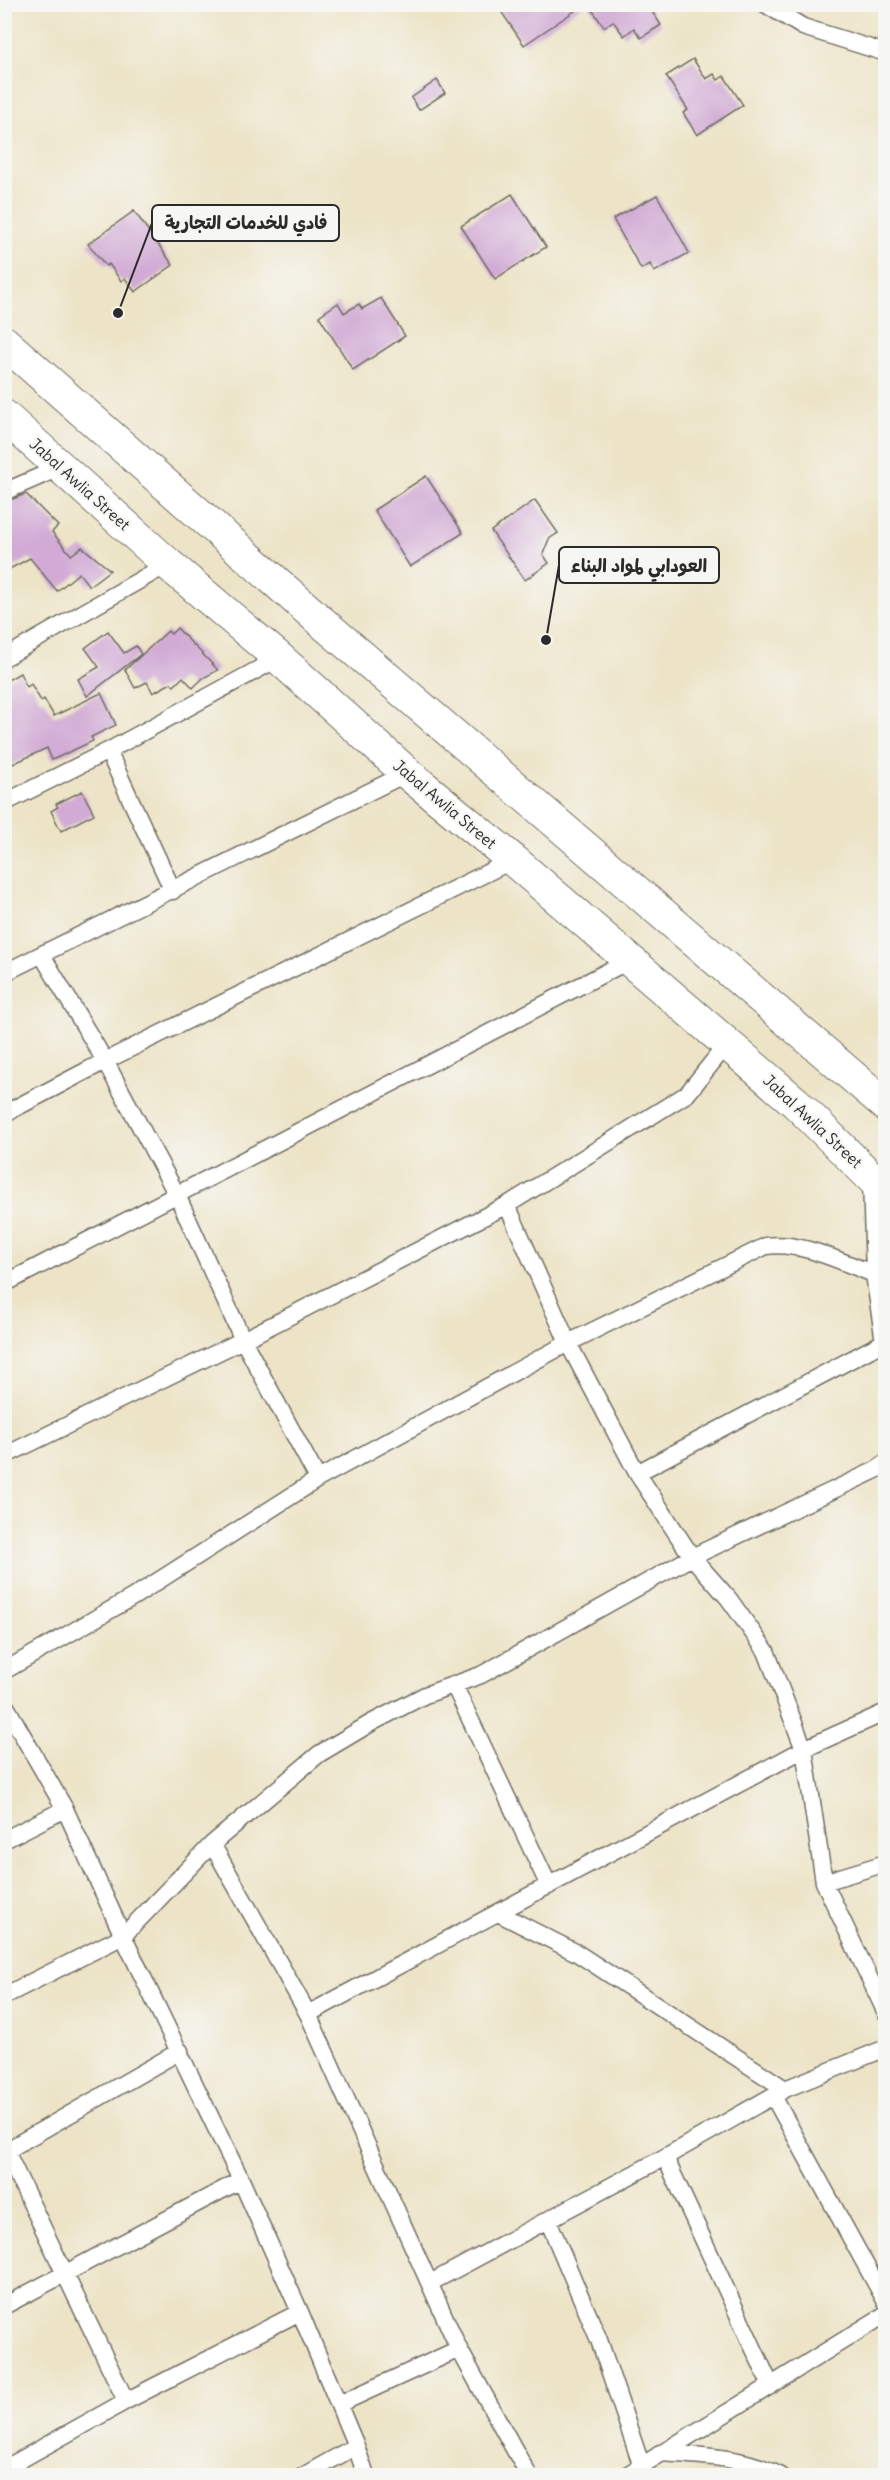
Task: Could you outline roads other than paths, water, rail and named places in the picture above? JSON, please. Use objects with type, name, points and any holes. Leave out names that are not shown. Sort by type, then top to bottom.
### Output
[{"type":"highway","points":[[4,342],[308,611],[885,1105]]},
{"type":"highway","name":"Jabal Awlia Street","points":[[4,416],[168,564],[279,658],[407,773],[513,860],[796,1103],[878,1184]]},
{"type":"street","points":[[765,4],[803,27],[885,53]]},
{"type":"street","points":[[4,492],[61,467]]},
{"type":"street","points":[[4,658],[168,564]]},
{"type":"street","points":[[4,803],[108,751],[279,658]]},
{"type":"street","points":[[108,751],[172,891]]},
{"type":"street","points":[[4,973],[407,773]]},
{"type":"street","points":[[4,1114],[105,1061],[513,860]]},
{"type":"street","points":[[42,955],[105,1061],[177,1195],[243,1340],[318,1479]]},
{"type":"street","points":[[4,1284],[628,961]]},
{"type":"street","points":[[4,1456],[243,1340],[507,1205],[687,1094],[727,1044]]},
{"type":"street","points":[[637,1473],[885,1345],[874,1274],[878,1184]]},
{"type":"street","points":[[507,1205],[567,1343],[637,1473],[692,1557],[729,1599],[766,1651],[804,1749],[824,1882],[885,2013]]},
{"type":"street","points":[[4,1671],[133,1597],[318,1479],[567,1343],[766,1246],[783,1244],[800,1248],[874,1274]]},
{"type":"street","points":[[4,1996],[123,1936],[212,1844],[319,1754],[425,1695],[481,1675],[692,1557],[878,1469],[885,1462]]},
{"type":"street","points":[[454,1685],[549,1886]]},
{"type":"street","points":[[4,1703],[65,1809],[123,1936],[241,2180],[339,2404],[366,2475]]},
{"type":"street","points":[[309,2014],[804,1749],[885,1712]]},
{"type":"street","points":[[4,1840],[65,1809]]},
{"type":"street","points":[[212,1844],[309,2014],[459,2349],[529,2475]]},
{"type":"street","points":[[824,1882],[885,1863]]},
{"type":"street","points":[[498,1913],[578,1953],[779,2092],[885,2302]]},
{"type":"street","points":[[430,2283],[664,2157],[779,2092],[885,2048]]},
{"type":"street","points":[[126,2401],[5,2152],[180,2051]]},
{"type":"street","points":[[664,2157],[771,2386]]},
{"type":"street","points":[[4,2306],[241,2180]]},
{"type":"street","points":[[548,2220],[599,2340],[641,2464]]},
{"type":"street","points":[[4,2469],[126,2401],[300,2312]]},
{"type":"street","points":[[625,2475],[885,2314]]},
{"type":"street","points":[[339,2404],[459,2349]]},
{"type":"street","points":[[303,2475],[356,2446]]},
{"type":"street","points":[[660,2453],[727,2457],[765,2467],[781,2475]]},
{"type":"place","name":"فادي للخدمات التجارية","points":[[118,313]]},
{"type":"place","name":"العودابي لمواد البناء","points":[[546,640]]}]
